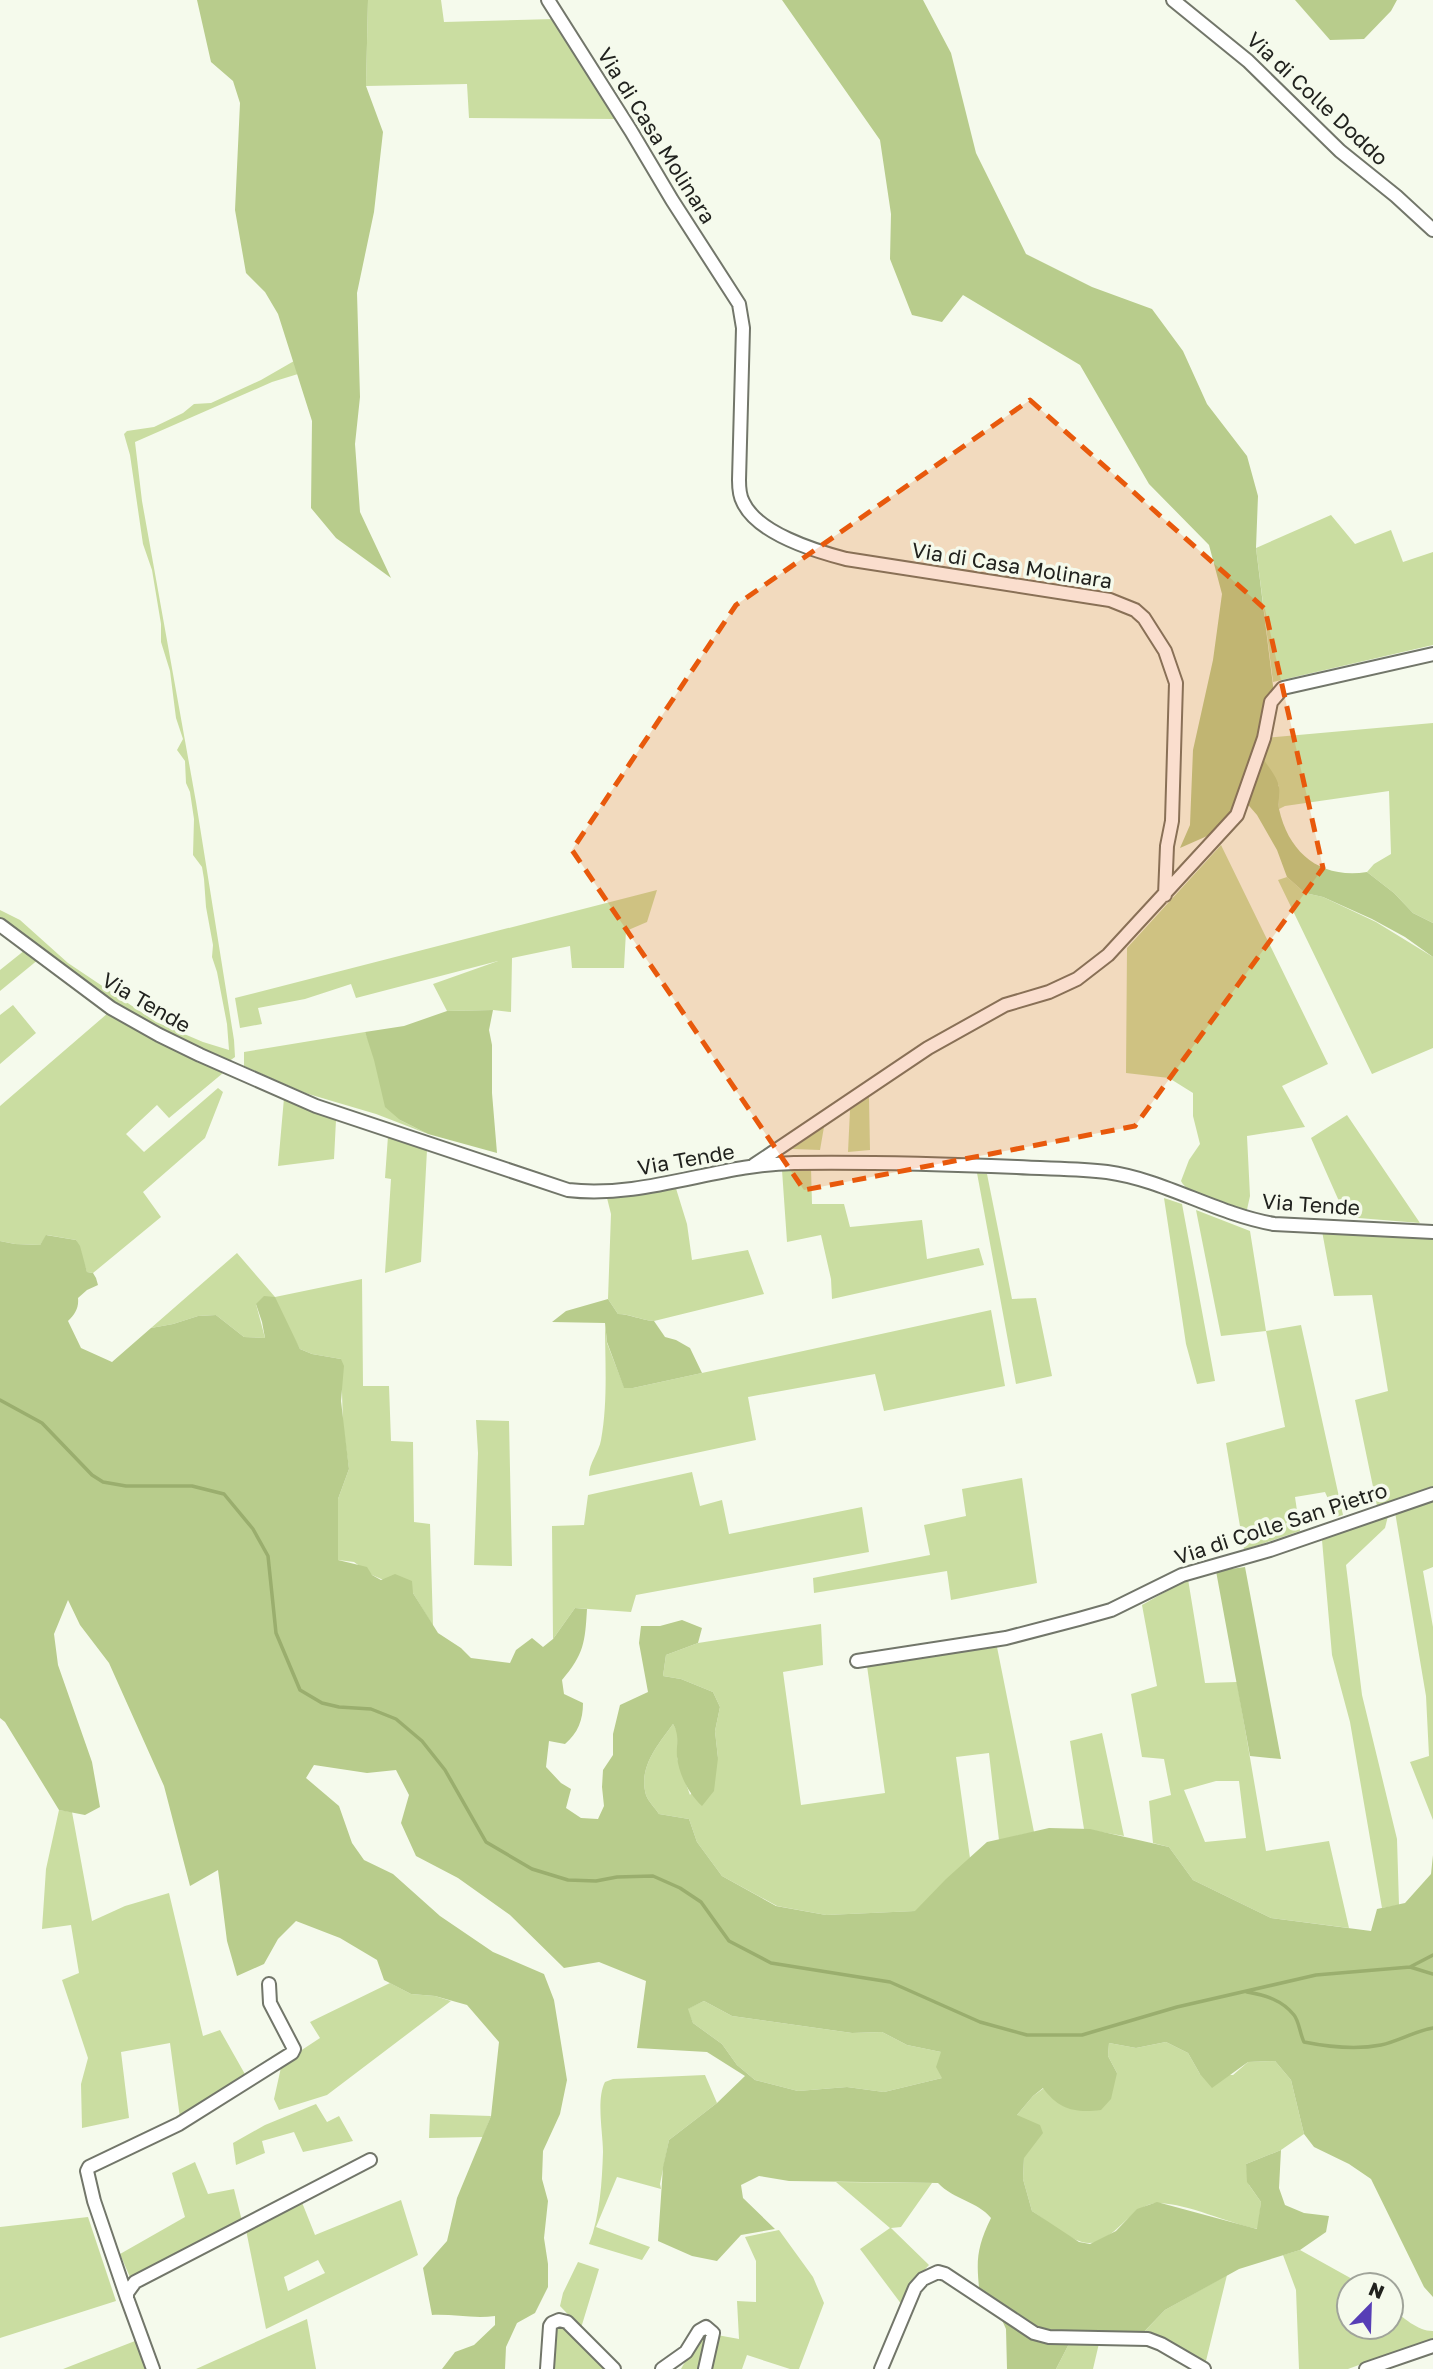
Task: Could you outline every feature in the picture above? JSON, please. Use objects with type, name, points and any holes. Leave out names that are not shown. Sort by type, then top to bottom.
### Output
[{"type":"street","name":"Via di Casa Molinara","points":[[548,0],[739,304],[743,328],[738,480],[743,502],[748,509],[789,540],[820,552],[846,559],[1110,600],[1135,610],[1154,632],[1165,651],[1176,683],[1172,821],[1167,846],[1165,895]]},
{"type":"street","name":"Via di Colle Doddo","points":[[1173,0],[1248,61],[1340,151],[1433,230]]},
{"type":"street","points":[[750,1168],[928,1048],[1005,1005],[1049,992],[1077,979],[1108,956],[1237,816],[1264,738],[1271,702],[1280,691],[1291,686],[1433,654]]},
{"type":"street","name":"Via Tende","points":[[0,925],[111,1008],[200,1055],[316,1106],[551,1186],[583,1192],[613,1192],[794,1163],[971,1165],[1106,1172],[1155,1185],[1252,1220],[1274,1224],[1433,1232]]},
{"type":"street","name":"Via di Colle San Pietro","points":[[857,1661],[1006,1638],[1111,1610],[1182,1575],[1270,1550],[1433,1494]]},
{"type":"street","points":[[153,2369],[94,2201],[87,2171],[179,2124],[292,2053],[294,2049],[270,2003],[268,1984]]},
{"type":"street","points":[[127,2298],[127,2292],[135,2282],[370,2160]]},
{"type":"street","points":[[881,2369],[915,2288],[923,2279],[938,2272],[946,2274],[1034,2333],[1049,2337],[1148,2339],[1204,2369]]},
{"type":"street","points":[[547,2369],[550,2326],[555,2320],[567,2322],[614,2369]]},
{"type":"street","points":[[662,2369],[686,2352],[699,2331],[706,2327],[713,2333],[705,2369]]},
{"type":"street","points":[[1366,2369],[1433,2346]]},
{"type":"highlighted area","points":[[1030,400],[1265,609],[1323,868],[1135,1126],[804,1190],[572,850],[736,605]]},
{"type":"green space","points":[[197,0],[368,0],[366,86],[383,132],[374,212],[357,293],[360,397],[355,444],[360,512],[391,578],[336,538],[311,508],[312,421],[278,314],[265,292],[246,273],[235,210],[240,103],[233,81],[211,62]]},
{"type":"green space","points":[[368,0],[441,0],[444,22],[554,19],[618,119],[469,118],[467,84],[366,86]]},
{"type":"green space","points":[[782,0],[923,0],[951,53],[976,153],[1026,254],[1092,287],[1152,309],[1183,351],[1207,404],[1247,456],[1258,496],[1256,548],[1274,694],[1259,754],[1278,783],[1279,809],[1284,825],[1299,851],[1310,860],[1335,871],[1367,872],[1394,893],[1413,913],[1433,923],[1433,957],[1405,937],[1372,919],[1323,897],[1305,893],[1287,877],[1277,850],[1257,815],[1244,800],[1223,829],[1180,848],[1190,825],[1193,750],[1213,660],[1222,594],[1209,545],[1149,484],[1080,365],[963,295],[942,322],[912,315],[890,259],[891,214],[880,140]]},
{"type":"green space","points":[[1295,0],[1397,0],[1391,11],[1364,39],[1330,40]]},
{"type":"green space","points":[[294,361],[298,374],[272,382],[135,442],[142,501],[196,802],[234,1040],[235,1057],[228,1062],[154,1028],[115,1005],[0,921],[0,910],[20,920],[68,963],[156,1022],[229,1050],[227,1024],[212,957],[213,945],[202,867],[193,855],[194,819],[186,783],[185,761],[177,750],[183,739],[176,718],[170,671],[161,642],[161,624],[152,570],[143,544],[130,455],[124,434],[127,431],[154,427],[183,413],[194,404],[211,403]]},
{"type":"green space","points":[[1331,515],[1355,544],[1391,530],[1403,562],[1433,552],[1433,645],[1273,682],[1256,548]]},
{"type":"green space","points":[[1433,723],[1433,923],[1413,913],[1394,893],[1367,872],[1374,864],[1391,854],[1389,791],[1279,809],[1279,786],[1259,754],[1264,738]]},
{"type":"green space","points":[[1221,845],[1328,1064],[1282,1086],[1305,1127],[1247,1136],[1250,1196],[1246,1214],[1200,1197],[1181,1181],[1189,1160],[1200,1144],[1193,1116],[1193,1093],[1169,1078],[1126,1073],[1127,948]]},
{"type":"green space","points":[[1287,877],[1305,893],[1323,897],[1376,922],[1433,957],[1433,1048],[1372,1074],[1278,880]]},
{"type":"green space","points":[[657,890],[647,922],[626,931],[624,968],[572,968],[570,946],[512,958],[511,1012],[447,1011],[433,984],[498,961],[356,998],[351,984],[305,999],[258,1008],[262,1024],[240,1028],[235,998]]},
{"type":"green space","points":[[25,950],[39,959],[0,991],[0,970]]},
{"type":"green space","points":[[13,1005],[36,1033],[0,1064],[0,1015]]},
{"type":"green space","points":[[493,1010],[489,1030],[497,1153],[428,1134],[400,1120],[385,1107],[365,1032],[404,1026],[447,1011]]},
{"type":"green space","points":[[108,1013],[170,1048],[223,1073],[169,1118],[157,1105],[126,1134],[144,1152],[218,1088],[223,1092],[205,1138],[143,1192],[161,1217],[93,1273],[87,1272],[76,1240],[47,1235],[40,1245],[0,1241],[0,1106]]},
{"type":"green space","points":[[365,1032],[400,1120],[428,1134],[376,1114],[305,1093],[244,1066],[244,1052]]},
{"type":"green space","points":[[869,1097],[870,1150],[848,1152],[850,1110]]},
{"type":"green space","points":[[284,1098],[336,1120],[334,1159],[278,1166]]},
{"type":"green space","points":[[1347,1115],[1420,1223],[1346,1217],[1311,1138]]},
{"type":"green space","points":[[824,1127],[820,1150],[792,1149]]},
{"type":"green space","points":[[388,1136],[427,1150],[421,1262],[385,1273],[391,1179],[385,1178]]},
{"type":"green space","points":[[811,1168],[812,1204],[844,1204],[850,1227],[922,1220],[927,1259],[979,1248],[984,1265],[832,1299],[831,1279],[821,1235],[787,1242],[782,1170]]},
{"type":"green space","points":[[977,1173],[987,1174],[1012,1299],[1036,1298],[1052,1376],[1016,1384]]},
{"type":"green space","points":[[674,1182],[687,1224],[692,1260],[748,1250],[764,1294],[654,1321],[618,1314],[608,1299],[611,1214],[607,1198]]},
{"type":"green space","points":[[1164,1198],[1182,1204],[1215,1381],[1197,1384],[1186,1344]]},
{"type":"green space","points":[[1196,1210],[1250,1231],[1266,1331],[1221,1336]]},
{"type":"green space","points":[[1322,1231],[1433,1238],[1433,1486],[1377,1506],[1355,1400],[1388,1391],[1372,1295],[1334,1296]]},
{"type":"green space","points":[[46,1235],[76,1240],[80,1246],[87,1272],[93,1273],[98,1285],[78,1298],[76,1311],[68,1321],[81,1348],[112,1362],[151,1328],[198,1316],[216,1315],[244,1337],[265,1338],[256,1304],[264,1296],[275,1297],[300,1349],[341,1359],[344,1366],[341,1401],[349,1469],[338,1499],[338,1560],[367,1567],[372,1575],[381,1580],[395,1574],[412,1581],[413,1593],[438,1633],[471,1658],[510,1663],[516,1650],[532,1638],[543,1647],[553,1639],[575,1608],[587,1609],[582,1648],[562,1680],[564,1694],[583,1703],[581,1721],[565,1744],[549,1741],[546,1767],[561,1783],[571,1789],[566,1808],[581,1818],[598,1819],[604,1806],[603,1770],[613,1755],[613,1734],[620,1705],[648,1692],[639,1643],[641,1626],[660,1626],[682,1620],[702,1628],[698,1643],[666,1655],[663,1676],[681,1679],[713,1692],[720,1707],[715,1731],[718,1758],[714,1791],[702,1806],[689,1790],[678,1764],[677,1736],[673,1724],[647,1766],[644,1785],[646,1795],[659,1814],[689,1819],[697,1842],[722,1876],[776,1906],[826,1915],[915,1911],[987,1842],[1049,1828],[1090,1829],[1169,1847],[1193,1880],[1271,1918],[1371,1931],[1377,1909],[1405,1903],[1431,1874],[1433,1855],[1433,2297],[1424,2287],[1371,2179],[1349,2164],[1314,2147],[1304,2134],[1291,2080],[1275,2061],[1248,2062],[1212,2088],[1188,2053],[1166,2042],[1136,2048],[1109,2043],[1108,2056],[1117,2073],[1111,2099],[1101,2110],[1068,2108],[1055,2101],[1043,2088],[1017,2115],[1040,2125],[1043,2133],[1024,2158],[1023,2179],[1032,2211],[1079,2242],[1090,2244],[1116,2231],[1137,2209],[1157,2202],[1257,2229],[1261,2202],[1247,2182],[1246,2164],[1281,2150],[1279,2188],[1285,2205],[1304,2213],[1329,2216],[1326,2232],[1300,2250],[1239,2269],[1165,2310],[1137,2339],[1072,2338],[1056,2369],[1007,2369],[1006,2329],[997,2309],[980,2296],[980,2247],[991,2218],[938,2183],[789,2181],[759,2176],[741,2185],[743,2198],[775,2229],[741,2235],[717,2261],[692,2256],[658,2241],[663,2167],[669,2140],[717,2103],[745,2076],[707,2052],[637,2048],[646,1981],[599,1962],[564,1968],[510,1915],[458,1878],[416,1856],[401,1823],[409,1795],[396,1770],[367,1773],[314,1765],[306,1778],[339,1806],[352,1843],[364,1860],[393,1874],[440,1916],[493,1952],[544,1974],[554,2000],[567,2080],[560,2114],[543,2151],[542,2179],[548,2201],[544,2238],[548,2287],[535,2313],[517,2323],[506,2347],[505,2369],[442,2369],[455,2352],[474,2345],[495,2325],[495,2316],[432,2315],[423,2268],[447,2241],[457,2198],[491,2116],[499,2042],[467,2005],[435,1996],[411,1994],[384,1980],[377,1960],[340,1938],[296,1921],[278,1939],[264,1964],[237,1976],[227,1941],[218,1870],[190,1886],[164,1786],[109,1663],[80,1625],[68,1600],[54,1634],[58,1665],[92,1762],[100,1807],[85,1815],[59,1810],[0,1718],[0,1241],[40,1245]],"holes":[[[704,2001],[732,2016],[852,2033],[882,2032],[907,2045],[941,2052],[936,2067],[942,2078],[884,2092],[847,2087],[798,2091],[755,2080],[737,2065],[722,2044],[693,2023],[688,2009]]]},
{"type":"green space","points":[[237,1253],[275,1297],[362,1279],[363,1386],[389,1386],[391,1441],[413,1442],[414,1522],[430,1524],[433,1626],[413,1593],[372,1575],[354,1562],[338,1560],[338,1499],[349,1469],[343,1425],[341,1359],[300,1349],[289,1329],[256,1304],[265,1338],[244,1337],[216,1315],[198,1316],[151,1328]]},
{"type":"green space","points":[[608,1299],[618,1314],[654,1321],[665,1337],[690,1348],[702,1373],[624,1388],[607,1342],[605,1323],[552,1322],[566,1311]]},
{"type":"green space","points":[[991,1310],[1005,1386],[884,1411],[875,1374],[748,1397],[756,1440],[589,1476],[600,1444],[605,1411],[605,1323],[607,1343],[624,1387],[633,1388]]},
{"type":"green space","points":[[1301,1325],[1343,1515],[1336,1517],[1325,1492],[1295,1497],[1300,1531],[1244,1550],[1226,1443],[1285,1427],[1266,1331]]},
{"type":"green space","points":[[476,1420],[509,1421],[512,1566],[474,1565],[478,1453]]},
{"type":"green space","points":[[692,1472],[700,1506],[722,1500],[729,1534],[862,1507],[869,1552],[636,1595],[631,1612],[575,1608],[553,1639],[552,1526],[584,1525],[588,1495]]},
{"type":"green space","points":[[1022,1478],[1037,1583],[951,1600],[947,1571],[814,1593],[813,1578],[930,1555],[924,1525],[966,1516],[962,1489]]},
{"type":"green space","points":[[1433,1501],[1433,1567],[1423,1571],[1433,1627],[1433,1820],[1410,1762],[1429,1756],[1426,1696],[1395,1512]]},
{"type":"green space","points":[[1388,1516],[1385,1528],[1346,1565],[1362,1695],[1397,1839],[1399,1905],[1382,1908],[1350,1722],[1332,1655],[1322,1540]]},
{"type":"green space","points":[[1245,1567],[1281,1759],[1250,1756],[1216,1571]]},
{"type":"green space","points":[[1188,1579],[1205,1683],[1237,1682],[1266,1851],[1329,1841],[1349,1928],[1271,1918],[1193,1880],[1169,1847],[1153,1843],[1149,1801],[1171,1795],[1164,1759],[1142,1757],[1131,1694],[1157,1686],[1142,1605]],"holes":[[[1216,1781],[1239,1781],[1246,1838],[1205,1842],[1184,1790]]]},
{"type":"green space","points":[[821,1624],[823,1665],[783,1672],[801,1805],[885,1793],[867,1666],[997,1647],[1034,1832],[999,1840],[989,1753],[956,1757],[970,1858],[916,1911],[826,1915],[777,1906],[722,1876],[697,1842],[689,1819],[659,1814],[646,1795],[644,1785],[647,1766],[673,1724],[678,1733],[677,1758],[690,1795],[718,1758],[715,1731],[720,1707],[713,1692],[681,1679],[663,1676],[666,1655],[698,1643]]},
{"type":"green space","points":[[1102,1733],[1124,1836],[1084,1829],[1070,1741]]},
{"type":"green space","points":[[59,1810],[72,1812],[92,1921],[125,1906],[169,1893],[203,2036],[220,2030],[246,2076],[180,2118],[170,2043],[121,2052],[129,2118],[82,2128],[81,2084],[88,2058],[62,1980],[79,1973],[71,1925],[42,1929],[46,1869]]},
{"type":"green space","points":[[390,1983],[411,1994],[435,1996],[451,2001],[327,2095],[279,2110],[274,2099],[282,2063],[320,2038],[310,2022]]},
{"type":"green space","points":[[704,2001],[732,2016],[852,2033],[882,2032],[907,2045],[941,2052],[942,2078],[884,2092],[847,2087],[798,2091],[755,2080],[737,2065],[722,2044],[693,2023],[687,2009]]},
{"type":"green space","points":[[1166,2042],[1188,2053],[1200,2074],[1233,2075],[1248,2062],[1275,2061],[1291,2080],[1304,2134],[1281,2150],[1246,2164],[1249,2185],[1261,2202],[1258,2229],[1183,2207],[1159,2203],[1139,2210],[1102,2240],[1092,2243],[1076,2240],[1032,2211],[1023,2179],[1024,2158],[1017,2115],[1033,2096],[1044,2088],[1117,2073],[1108,2056],[1109,2043],[1136,2048]]},
{"type":"green space","points":[[705,2075],[717,2103],[669,2140],[661,2189],[617,2177],[596,2227],[650,2247],[642,2260],[589,2244],[596,2222],[601,2187],[603,2152],[600,2107],[605,2082],[613,2079]]},
{"type":"green space","points":[[316,2104],[327,2122],[339,2116],[353,2141],[303,2152],[294,2132],[262,2141],[265,2153],[236,2165],[233,2143],[265,2125]]},
{"type":"green space","points":[[430,2114],[491,2116],[483,2137],[429,2138]]},
{"type":"green space","points":[[195,2162],[208,2194],[234,2189],[242,2221],[132,2282],[120,2254],[185,2217],[172,2173]]},
{"type":"green space","points":[[836,2182],[932,2183],[901,2227],[891,2228],[929,2265],[908,2288],[902,2305],[860,2249],[890,2228]]},
{"type":"green space","points":[[301,2200],[315,2235],[401,2200],[418,2255],[266,2329],[246,2230]],"holes":[[[318,2260],[325,2273],[288,2291],[284,2277]]]},
{"type":"green space","points":[[88,2217],[116,2301],[0,2338],[0,2227]]},
{"type":"green space","points":[[779,2230],[813,2277],[824,2303],[799,2369],[790,2369],[747,2355],[742,2369],[709,2369],[717,2335],[739,2339],[737,2301],[756,2302],[756,2261],[745,2237]]},
{"type":"green space","points":[[1300,2250],[1338,2271],[1335,2271],[1335,2341],[1405,2341],[1405,2319],[1416,2326],[1433,2331],[1433,2341],[1348,2369],[1299,2369],[1296,2290],[1283,2255]]},
{"type":"green space","points":[[578,2262],[599,2269],[581,2328],[560,2306],[563,2293]]},
{"type":"green space","points":[[1227,2275],[1205,2365],[1168,2341],[1142,2334],[1165,2310]]},
{"type":"green space","points":[[307,2319],[316,2369],[196,2369]]},
{"type":"green space","points":[[560,2324],[610,2369],[552,2369],[555,2328]]},
{"type":"green space","points":[[708,2332],[701,2369],[681,2369],[701,2333]]},
{"type":"green space","points":[[1072,2338],[1100,2339],[1093,2369],[1056,2369]]},
{"type":"green space","points":[[135,2341],[146,2369],[63,2369]]},
{"type":"waterway","points":[[0,1400],[42,1423],[92,1475],[103,1482],[126,1486],[192,1486],[224,1494],[253,1529],[268,1556],[276,1633],[300,1690],[322,1703],[371,1709],[396,1719],[422,1741],[445,1770],[486,1842],[532,1869],[568,1880],[596,1881],[617,1877],[653,1876],[680,1888],[701,1902],[729,1941],[771,1963],[890,1982],[980,2022],[1027,2035],[1082,2035],[1177,2007],[1316,1975],[1410,1967],[1433,1974]]},
{"type":"waterway","points":[[1410,1967],[1433,1955]]},
{"type":"waterway","points":[[1247,1992],[1273,1999],[1289,2010],[1297,2021],[1304,2042],[1342,2047],[1372,2047],[1433,2028]]}]
